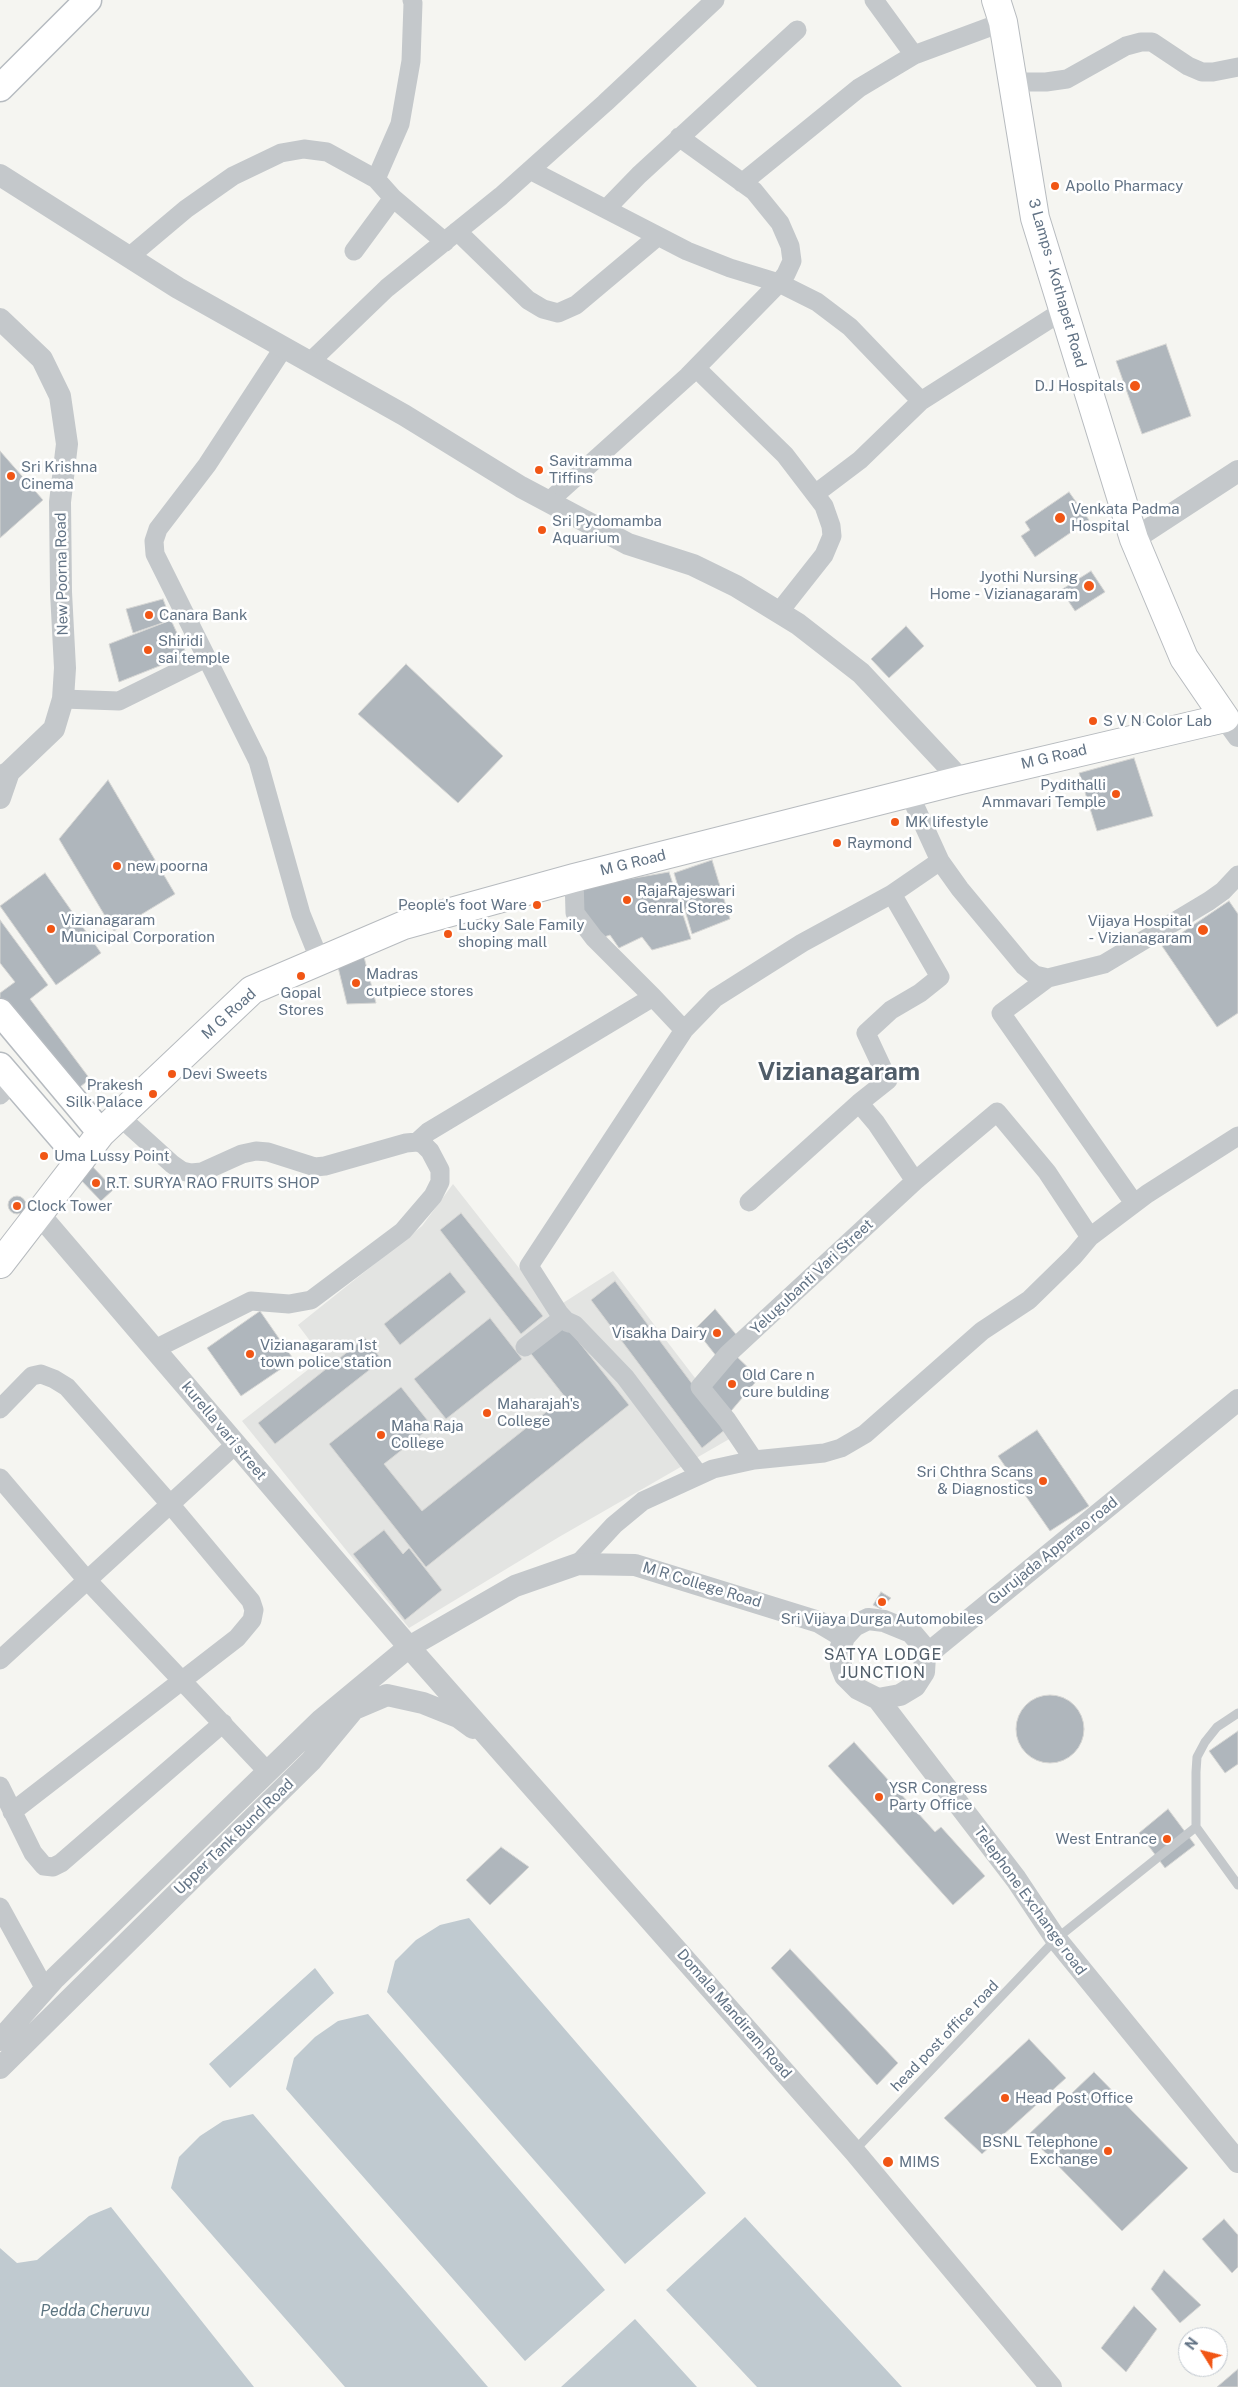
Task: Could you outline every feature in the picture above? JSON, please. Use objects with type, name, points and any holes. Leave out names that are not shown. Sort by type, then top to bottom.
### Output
[{"type":"main road","points":[[0,88],[88,0]]},
{"type":"main road","name":"3 Lamps - Kothapet Road","points":[[999,11],[1013,82],[1035,218],[1134,539],[1184,658],[1232,727]]},
{"type":"main road","name":"M G Road","points":[[0,1264],[110,1125],[252,990],[404,924],[574,878],[961,780],[1232,727]]},
{"type":"main road","points":[[0,1012],[110,1125]]},
{"type":"main road","points":[[4,1081],[81,1160]]},
{"type":"street","points":[[376,179],[400,124],[411,61],[412,0]]},
{"type":"street","points":[[310,362],[388,288],[530,170],[715,0]]},
{"type":"street","points":[[874,0],[914,55]]},
{"type":"street","points":[[742,182],[859,88],[914,55],[999,11]]},
{"type":"street","points":[[606,209],[679,137],[797,30]]},
{"type":"street","points":[[1013,82],[1046,82],[1066,79],[1126,46],[1141,42],[1152,42],[1188,66],[1202,72],[1213,72],[1238,67]]},
{"type":"street","points":[[548,502],[696,368],[779,283],[792,261],[790,246],[780,222],[754,191],[679,137]]},
{"type":"street","points":[[129,257],[186,210],[233,176],[281,153],[304,149],[326,152],[376,179],[393,198],[451,236],[528,300],[543,309],[558,313],[576,305],[657,237]]},
{"type":"street","points":[[530,170],[657,237],[730,268],[779,283],[817,302],[850,326],[921,401]]},
{"type":"street","points":[[0,175],[178,288],[404,415],[521,487],[628,544],[693,565],[736,586],[779,612],[798,624],[861,673],[961,780]]},
{"type":"street","points":[[354,251],[393,198]]},
{"type":"street","points":[[815,494],[860,460],[921,401],[1064,310]]},
{"type":"street","name":"New Poorna Road","points":[[0,318],[42,359],[60,396],[66,444],[60,502],[60,592],[65,668],[63,698],[54,729],[5,774]]},
{"type":"street","points":[[284,347],[207,465],[158,529],[154,542],[159,565],[258,761],[301,914],[320,961]]},
{"type":"street","points":[[696,368],[785,455],[824,506],[831,526],[832,536],[824,556],[779,612]]},
{"type":"street","points":[[1134,539],[1238,471]]},
{"type":"street","points":[[63,698],[119,700],[206,658]]},
{"type":"street","points":[[0,798],[5,774]]},
{"type":"street","points":[[909,793],[940,861],[1024,966],[1035,974],[1048,978]]},
{"type":"street","points":[[568,1323],[559,1313],[529,1266],[684,1030],[715,998],[802,943],[892,894],[940,861]]},
{"type":"street","points":[[1134,1203],[1001,1013],[1048,978],[1104,964],[1209,901],[1223,891],[1238,875]]},
{"type":"street","points":[[574,878],[575,914],[594,938],[684,1030]]},
{"type":"street","points":[[749,1202],[859,1103],[888,1080],[866,1033],[891,1010],[920,993],[940,978],[892,894]]},
{"type":"street","points":[[417,1142],[428,1132],[653,997]]},
{"type":"street","points":[[859,1103],[876,1123],[915,1181]]},
{"type":"street","name":"Yelugubanti Vari Street","points":[[754,1460],[722,1413],[700,1388],[728,1354],[915,1181],[997,1112],[1047,1172],[1090,1236]]},
{"type":"street","points":[[110,1125],[182,1171],[191,1173],[202,1172],[242,1154],[256,1151],[268,1152],[314,1167],[325,1166],[406,1143],[417,1142],[423,1144],[435,1159],[440,1170],[440,1182],[433,1196],[417,1217],[396,1237],[311,1300],[289,1304],[251,1301],[155,1349]]},
{"type":"street","points":[[578,1564],[614,1524],[644,1501],[699,1475],[713,1469],[754,1460],[824,1453],[841,1448],[865,1434],[982,1331],[1029,1300],[1074,1256],[1090,1236],[1134,1203],[1238,1136]]},
{"type":"street","name":"kurella vari street","points":[[39,1214],[409,1648]]},
{"type":"street","points":[[525,1348],[560,1320],[581,1330],[625,1377],[699,1475]]},
{"type":"street","points":[[0,1409],[32,1376],[41,1374],[67,1387],[170,1504],[251,1601],[254,1610],[252,1620],[237,1638],[12,1812]]},
{"type":"street","name":"Gurujada Apparao road","points":[[925,1656],[1238,1400]]},
{"type":"street","points":[[0,1660],[86,1579],[236,1444]]},
{"type":"street","points":[[0,1478],[86,1579],[268,1772]]},
{"type":"street","name":"M R College Road","points":[[409,1648],[515,1586],[578,1564],[635,1564],[819,1622],[844,1637]]},
{"type":"street","points":[[844,1637],[854,1626],[868,1619],[884,1621],[911,1632],[922,1645],[925,1656],[924,1672],[915,1686],[900,1695],[878,1699]]},
{"type":"street","name":"Telephone Exchange road","points":[[844,1637],[840,1650],[841,1666],[845,1676],[858,1689],[878,1699],[1016,1879],[1056,1939],[1238,2162]]},
{"type":"street","name":"Domala Mandiram Road","points":[[409,1648],[854,2151],[1051,2387]]},
{"type":"street","name":"Upper Tank Bund Road","points":[[0,2040],[45,1989],[321,1720],[409,1648]]},
{"type":"street","name":"Upper Tank Bund Road","points":[[0,2068],[312,1761],[354,1709],[386,1695],[423,1703],[458,1718],[493,1741]]},
{"type":"street","points":[[0,1786],[39,1862],[44,1866],[53,1867],[61,1863],[223,1723]]},
{"type":"street","points":[[0,1907],[45,1989]]},
{"type":"lane","points":[[1238,1712],[1217,1727],[1204,1742],[1197,1757],[1196,1827],[1238,1885]]},
{"type":"lane","name":"head post office road","points":[[854,2151],[1056,1939],[1196,1827]]},
{"type":"shaded area","name":"Maharajah's College","points":[[453,1184],[552,1310],[613,1271],[738,1434],[559,1537],[409,1628],[242,1421],[323,1358],[298,1325],[422,1226]]},
{"type":"water","points":[[469,1918],[706,2193],[625,2264],[387,1992],[395,1961],[416,1940],[440,1925]]},
{"type":"water","points":[[315,1968],[334,1993],[230,2088],[209,2064]]},
{"type":"water","points":[[368,2014],[605,2290],[525,2361],[286,2089],[294,2058],[315,2037],[338,2021]]},
{"type":"water","points":[[253,2114],[488,2387],[345,2387],[171,2188],[179,2157],[200,2136],[223,2121]]},
{"type":"water","name":"Pedda Cheruvu","points":[[111,2207],[254,2387],[0,2387],[0,2248],[17,2263],[37,2260],[89,2216]]},
{"type":"water","points":[[745,2217],[902,2387],[757,2387],[666,2290]]},
{"type":"water","points":[[635,2319],[697,2387],[561,2387]]},
{"type":"building","points":[[1166,344],[1191,416],[1142,434],[1116,361]]},
{"type":"building","name":"Sri Krishna Cinema","points":[[0,451],[43,500],[0,538]]},
{"type":"building","points":[[1069,492],[1089,520],[1035,557],[1021,536],[1030,530],[1025,522]]},
{"type":"building","points":[[1091,571],[1105,592],[1075,611],[1061,590]]},
{"type":"building","name":"Canara Bank","points":[[163,599],[171,620],[133,633],[126,609]]},
{"type":"building","name":"Shiridi sai temple","points":[[171,620],[187,655],[119,682],[109,644]]},
{"type":"building","points":[[906,626],[924,646],[889,678],[871,659]]},
{"type":"building","points":[[406,664],[503,756],[458,803],[358,714]]},
{"type":"building","name":"Pydithalli Ammavari Temple","points":[[1134,758],[1153,816],[1097,831],[1079,773]]},
{"type":"building","name":"new poorna","points":[[108,780],[175,894],[114,931],[59,839]]},
{"type":"building","points":[[712,860],[730,919],[692,934],[674,873]]},
{"type":"building","name":"RajaRajeswari Genral Stores","points":[[669,872],[691,939],[652,950],[642,937],[619,948],[610,935],[601,938],[576,911],[583,887]]},
{"type":"building","name":"Vizianagaram Municipal Corporation","points":[[45,873],[101,953],[56,985],[0,906]]},
{"type":"building","points":[[1229,901],[1238,914],[1238,1013],[1217,1027],[1162,946]]},
{"type":"building","points":[[0,920],[48,985],[30,999],[90,1079],[71,1094],[0,1000],[0,993],[15,982],[0,963]]},
{"type":"building","name":"Madras cutpiece stores","points":[[364,957],[376,1003],[347,1004],[337,963]]},
{"type":"building","name":"R.T. SURYA RAO FRUITS SHOP","points":[[89,1163],[114,1189],[101,1201],[78,1177]]},
{"type":"building","name":"Clock Tower","points":[[13,1196],[21,1196],[26,1201],[24,1212],[13,1214],[8,1209],[8,1201]]},
{"type":"building","points":[[461,1213],[543,1316],[521,1334],[440,1230]]},
{"type":"building","points":[[450,1272],[466,1292],[400,1345],[384,1324]]},
{"type":"building","points":[[615,1281],[726,1429],[702,1448],[591,1300]]},
{"type":"building","name":"Visakha Dairy","points":[[715,1309],[739,1338],[717,1357],[695,1329]]},
{"type":"building","name":"Vizianagaram 1st town police station","points":[[260,1311],[294,1360],[241,1396],[207,1348]]},
{"type":"building","points":[[490,1318],[522,1359],[446,1419],[414,1379]]},
{"type":"building","name":"Maha Raja College","points":[[563,1322],[629,1405],[426,1567],[329,1444],[401,1387],[432,1426],[384,1464],[422,1511],[565,1397],[528,1350]]},
{"type":"building","points":[[365,1338],[382,1360],[275,1444],[258,1423]]},
{"type":"building","name":"Old Care n cure bulding","points":[[733,1353],[759,1378],[726,1417],[706,1389]]},
{"type":"building","name":"Sri Chthra Scans & Diagnostics","points":[[1037,1430],[1089,1506],[1050,1531],[998,1456]]},
{"type":"building","points":[[384,1530],[403,1554],[409,1548],[442,1590],[405,1620],[353,1554]]},
{"type":"building","name":"Sri Vijaya Durga Automobiles","points":[[881,1592],[891,1598],[881,1609],[873,1605]]},
{"type":"building","points":[[1050,1695],[1063,1698],[1074,1705],[1081,1716],[1084,1729],[1081,1742],[1074,1753],[1063,1760],[1050,1763],[1037,1760],[1026,1753],[1019,1742],[1016,1729],[1019,1716],[1026,1705],[1037,1698]]},
{"type":"building","points":[[1238,1731],[1238,1764],[1225,1773],[1209,1751]]},
{"type":"building","name":"YSR Congress Party Office","points":[[854,1742],[935,1832],[941,1827],[985,1876],[953,1905],[828,1766]]},
{"type":"building","name":"West Entrance","points":[[1168,1809],[1195,1845],[1165,1868],[1139,1833]]},
{"type":"building","points":[[501,1847],[529,1867],[490,1905],[466,1880]]},
{"type":"building","points":[[790,1949],[898,2063],[877,2085],[771,1968]]},
{"type":"building","name":"Head Post Office","points":[[1029,2039],[1066,2078],[982,2154],[944,2118]]},
{"type":"building","name":"BSNL Telephone Exchange","points":[[1094,2072],[1188,2168],[1122,2231],[1028,2135]]},
{"type":"building","points":[[1224,2219],[1238,2235],[1238,2267],[1232,2273],[1202,2239]]},
{"type":"building","points":[[1164,2270],[1201,2305],[1180,2323],[1151,2289]]},
{"type":"building","points":[[1134,2306],[1157,2329],[1126,2372],[1101,2348]]},
{"type":"building","points":[[1238,2369],[1238,2387],[1217,2387]]},
{"type":"place","name":"Apollo Pharmacy","points":[[1055,186]]},
{"type":"place","name":"D.J Hospitals","points":[[1135,386]]},
{"type":"place","name":"Savitramma Tiffins","points":[[539,470]]},
{"type":"place","name":"Sri Krishna Cinema","points":[[11,476]]},
{"type":"place","name":"Venkata Padma Hospital","points":[[1060,518]]},
{"type":"place","name":"Sri Pydomamba Aquarium","points":[[542,530]]},
{"type":"place","name":"Jyothi Nursing Home - Vizianagaram","points":[[1089,586]]},
{"type":"place","name":"Canara Bank","points":[[149,615]]},
{"type":"place","name":"Shiridi sai temple","points":[[148,650]]},
{"type":"place","name":"S V N Color Lab","points":[[1093,721]]},
{"type":"place","name":"Pydithalli Ammavari Temple","points":[[1116,794]]},
{"type":"place","name":"MK lifestyle","points":[[895,822]]},
{"type":"place","name":"Raymond","points":[[837,843]]},
{"type":"place","name":"new poorna","points":[[117,866]]},
{"type":"place","name":"RajaRajeswari Genral Stores","points":[[627,900]]},
{"type":"place","name":"People's foot Ware","points":[[537,905]]},
{"type":"place","name":"Vizianagaram Municipal Corporation","points":[[51,929]]},
{"type":"place","name":"Vijaya Hospital - Vizianagaram","points":[[1203,930]]},
{"type":"place","name":"Lucky Sale Family shoping mall","points":[[448,934]]},
{"type":"place","name":"Gopal Stores","points":[[301,976]]},
{"type":"place","name":"Madras cutpiece stores","points":[[356,983]]},
{"type":"place","name":"Devi Sweets","points":[[172,1074]]},
{"type":"place","name":"Prakesh Silk Palace","points":[[153,1094]]},
{"type":"place","name":"Uma Lussy Point","points":[[44,1156]]},
{"type":"place","name":"R.T. SURYA RAO FRUITS SHOP","points":[[96,1183]]},
{"type":"place","name":"Clock Tower","points":[[17,1206]]},
{"type":"place","name":"Visakha Dairy","points":[[717,1333]]},
{"type":"place","name":"Vizianagaram 1st town police station","points":[[250,1354]]},
{"type":"place","name":"Old Care n cure bulding","points":[[732,1384]]},
{"type":"place","name":"Maharajah's College","points":[[487,1413]]},
{"type":"place","name":"Maha Raja College","points":[[381,1435]]},
{"type":"place","name":"Sri Chthra Scans & Diagnostics","points":[[1043,1481]]},
{"type":"place","name":"Sri Vijaya Durga Automobiles","points":[[882,1602]]},
{"type":"place","name":"YSR Congress Party Office","points":[[879,1797]]},
{"type":"place","name":"West Entrance","points":[[1167,1839]]},
{"type":"place","name":"Head Post Office","points":[[1005,2098]]},
{"type":"place","name":"BSNL Telephone Exchange","points":[[1108,2151]]},
{"type":"place","name":"MIMS","points":[[888,2162]]},
{"type":"district","name":"Vizianagaram","points":[[839,1072]]},
{"type":"district","name":"SATYA LODGE JUNCTION","points":[[883,1664]]}]
